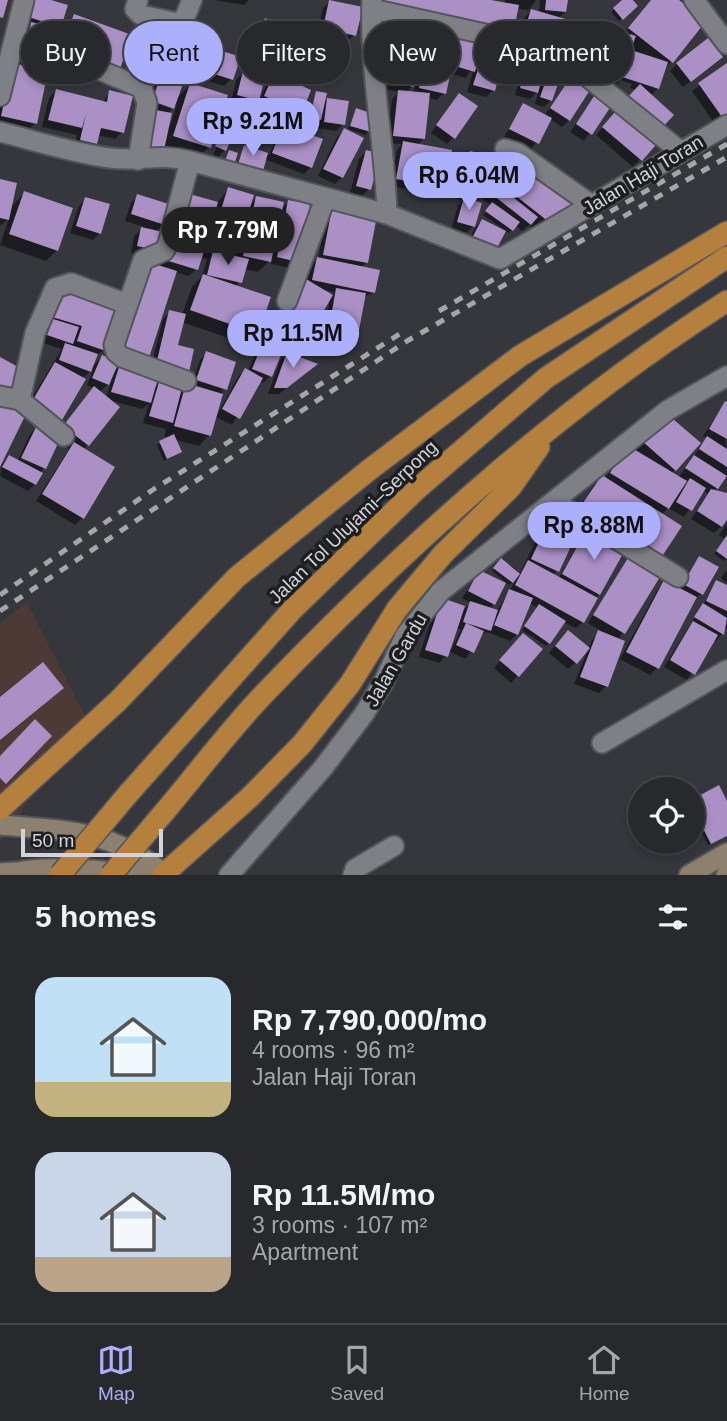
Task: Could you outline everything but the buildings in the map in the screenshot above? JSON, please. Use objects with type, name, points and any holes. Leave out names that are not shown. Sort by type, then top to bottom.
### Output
[{"type":"highway","points":[[0,809],[118,701],[237,578],[369,470],[520,356],[727,232]]},
{"type":"highway","name":"Jalan Tol Ulujami–Serpong","points":[[61,875],[128,794],[292,610],[416,489],[546,378],[727,257]]},
{"type":"highway","points":[[111,875],[261,698],[416,545],[559,420],[675,335],[727,301]]},
{"type":"highway","points":[[165,875],[250,797],[302,744],[350,684],[397,610],[443,554],[511,487],[559,420]]},
{"type":"main road","points":[[0,825],[62,830],[115,841],[138,853],[165,875]]},
{"type":"main road","points":[[689,875],[727,853]]},
{"type":"main road","points":[[0,873],[52,867],[85,867],[165,875]]},
{"type":"main road","points":[[23,871],[61,875]]},
{"type":"street","points":[[0,96],[24,0]]},
{"type":"street","points":[[138,0],[135,9],[141,15],[178,24],[186,23],[192,0]]},
{"type":"street","points":[[694,0],[727,44]]},
{"type":"street","points":[[387,214],[386,175],[371,34],[372,5],[503,38],[578,69],[680,152]]},
{"type":"street","points":[[110,75],[142,88],[147,103],[138,160]]},
{"type":"street","name":"Jalan Haji Toran","points":[[0,132],[80,152],[138,160],[159,155],[190,161],[387,214],[500,259],[727,125]]},
{"type":"street","points":[[505,149],[518,153],[592,205]]},
{"type":"street","points":[[186,381],[116,352],[114,345],[143,260],[167,247],[190,161]]},
{"type":"street","points":[[288,301],[325,199]]},
{"type":"street","points":[[20,400],[35,333],[55,288],[71,283],[127,304]]},
{"type":"street","name":"Jalan Gardu","points":[[229,875],[323,768],[364,714],[405,636],[421,612],[442,591],[668,410],[727,376]]},
{"type":"street","points":[[0,396],[20,400],[64,436]]},
{"type":"street","points":[[554,501],[678,577]]},
{"type":"street","points":[[602,743],[727,670]]},
{"type":"street","points":[[353,875],[355,869],[394,846]]},
{"type":"shaded area","points":[[27,602],[86,718],[0,842],[0,624]]},
{"type":"railway","points":[[439,311],[727,144]]},
{"type":"railway","points":[[0,611],[407,341],[727,157]]},
{"type":"railway","points":[[0,595],[151,491],[406,330]]}]
